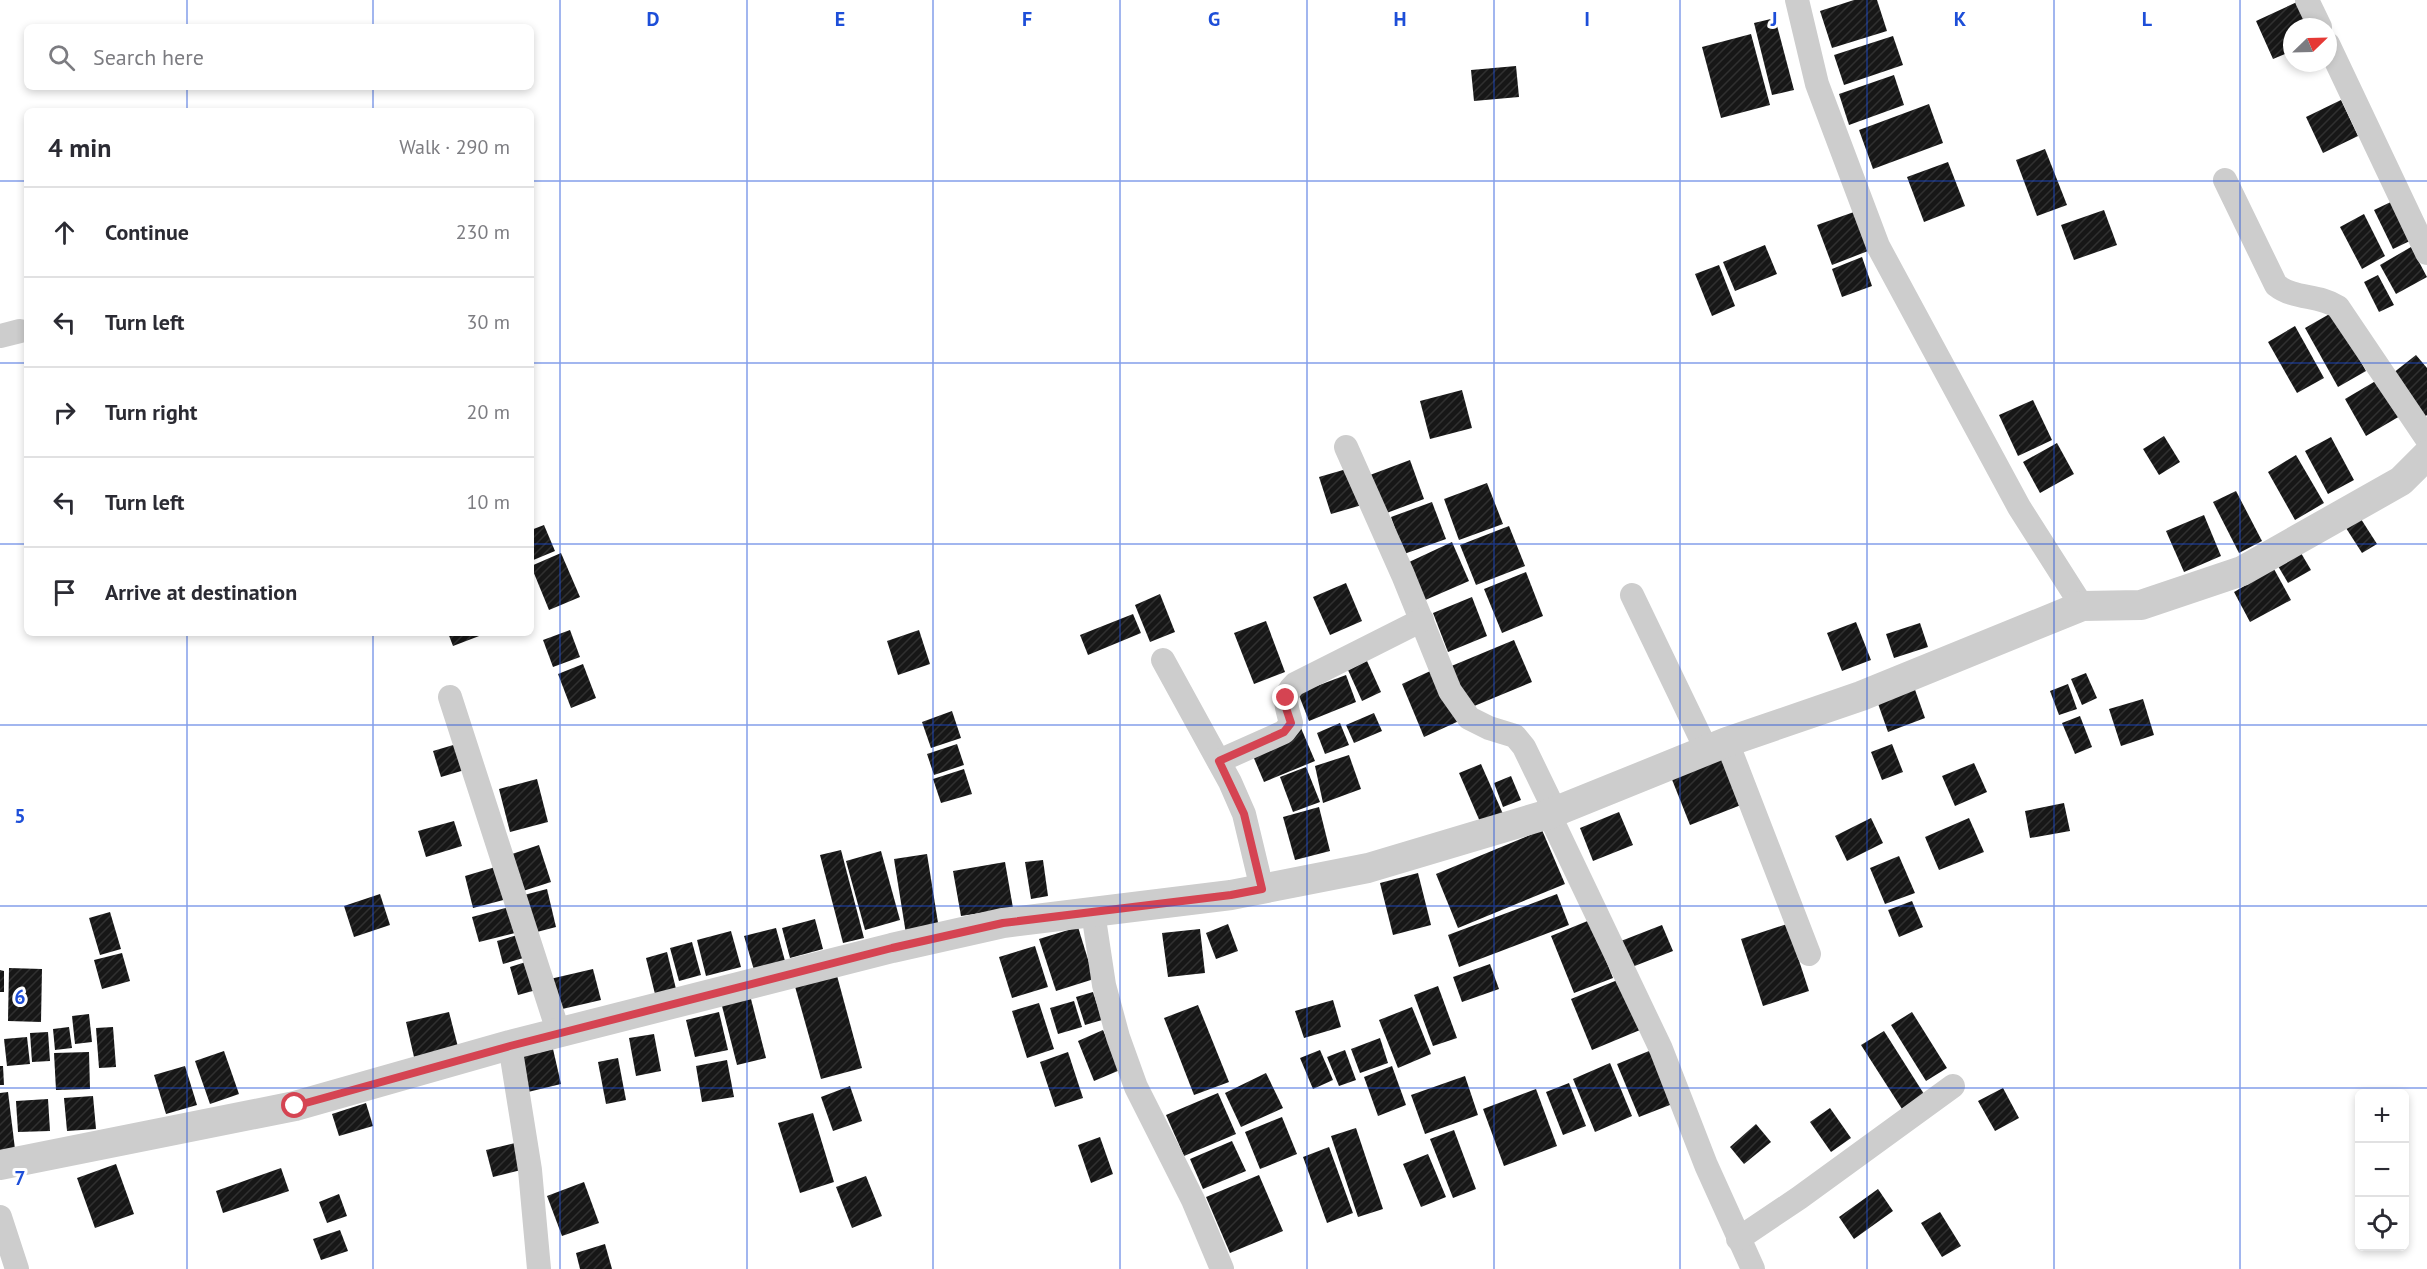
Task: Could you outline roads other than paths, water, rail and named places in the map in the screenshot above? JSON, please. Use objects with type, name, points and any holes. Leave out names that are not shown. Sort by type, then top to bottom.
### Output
[{"type":"street","points":[[1797,0],[1817,84],[1878,246],[2019,507],[2082,606]]},
{"type":"street","points":[[2307,0],[2316,18]]},
{"type":"street","points":[[2337,63],[2427,253]]},
{"type":"street","points":[[2225,180],[2276,285],[2287,293],[2330,302],[2338,307],[2427,439]]},
{"type":"street","points":[[1346,447],[1422,620],[1450,691],[1469,718],[1489,728],[1515,736],[1537,770],[1552,812],[1661,1049],[1706,1165],[1753,1269]]},
{"type":"street","points":[[0,1165],[295,1106],[510,1046],[892,948],[1003,923],[1231,895],[1368,868],[1552,812],[1717,747],[1861,696],[2082,606],[2141,605],[2242,571],[2401,481],[2427,455]]},
{"type":"street","points":[[1632,595],[1717,747],[1809,954]]},
{"type":"street","points":[[1219,761],[1284,732],[1290,727],[1286,698],[1289,690],[1296,684],[1422,620]]},
{"type":"street","points":[[1163,660],[1219,761],[1244,814],[1262,889]]},
{"type":"street","points":[[450,697],[559,1034]]},
{"type":"street","points":[[1093,912],[1104,985],[1136,1088],[1193,1200],[1222,1269]]},
{"type":"street","points":[[510,1046],[530,1170],[539,1269]]},
{"type":"street","points":[[1738,1239],[1799,1198],[1953,1086]]},
{"type":"street","points":[[0,1217],[17,1269]]}]
